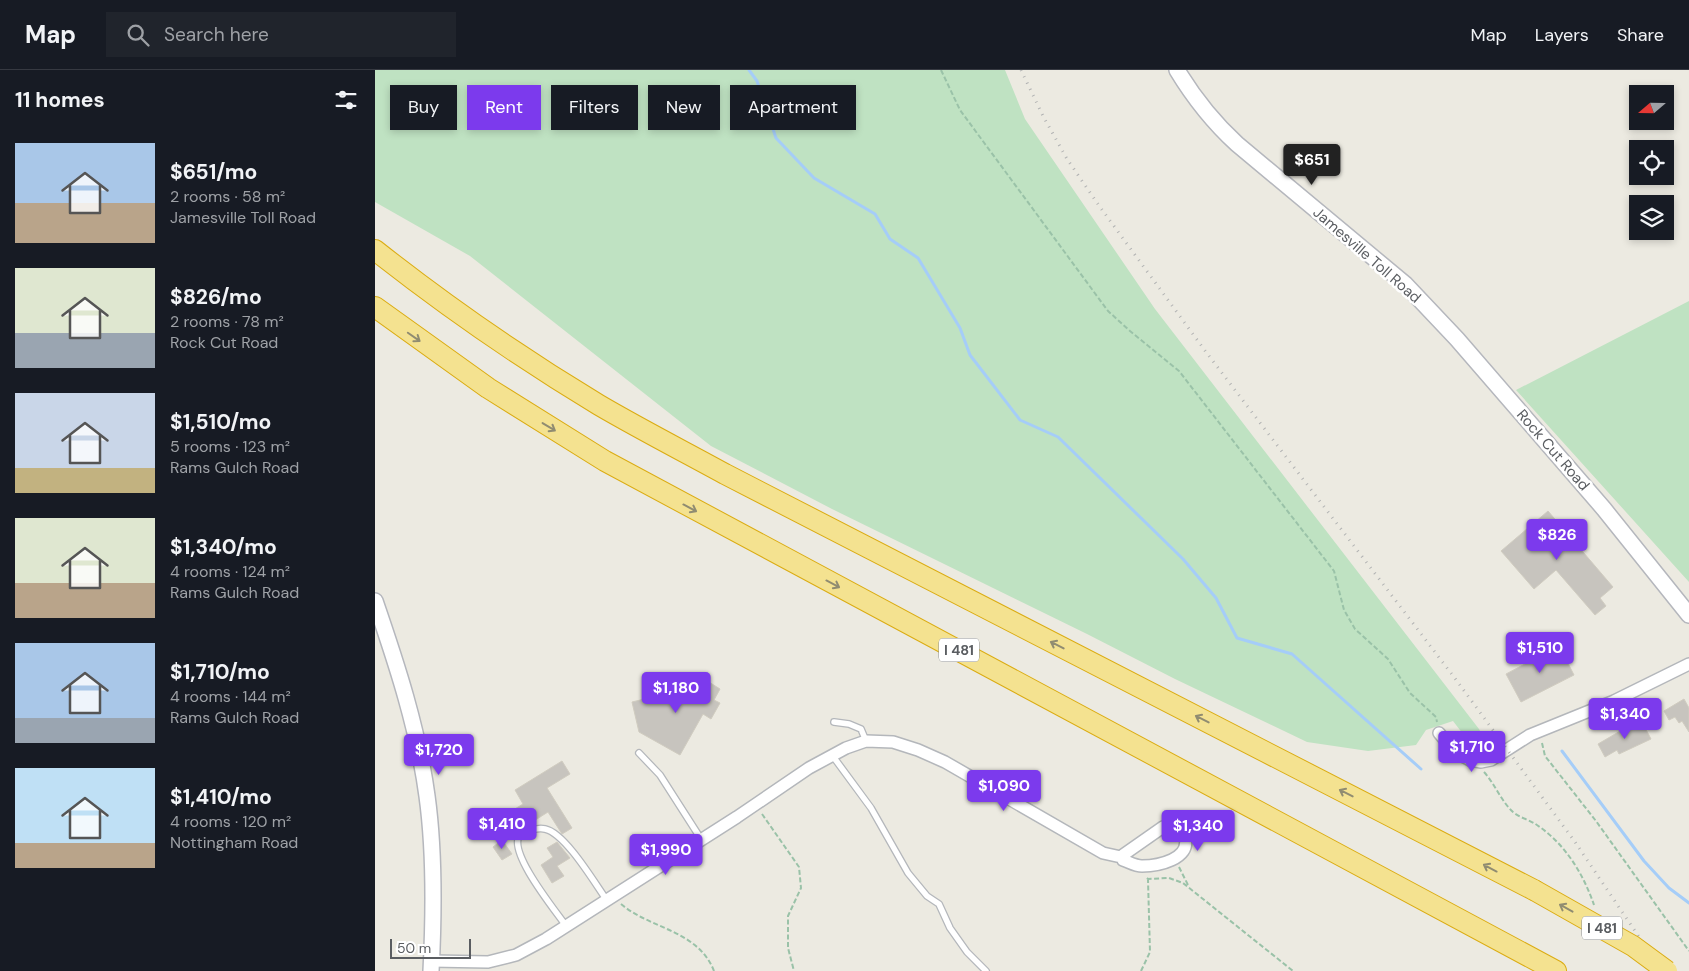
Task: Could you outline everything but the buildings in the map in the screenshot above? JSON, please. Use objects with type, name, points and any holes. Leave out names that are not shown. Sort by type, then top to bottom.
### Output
[{"type":"highway","name":"I 481","points":[[375,250],[473,323],[530,362],[609,410],[725,474],[1534,890],[1633,946],[1667,971]]},
{"type":"highway","name":"I 481","points":[[375,307],[488,388],[614,465],[1556,971]]},
{"type":"street","name":"Jamesville Toll Road","points":[[1177,70],[1213,121],[1237,144],[1405,284],[1432,312]]},
{"type":"street","name":"Rock Cut Road","points":[[1432,312],[1604,509],[1689,615]]},
{"type":"street","points":[[375,601],[409,704],[426,791],[433,864],[431,966],[488,962],[517,955],[566,926],[755,805],[809,768],[846,748],[866,741],[893,742],[918,750],[945,762],[1103,853],[1143,866],[1177,857],[1185,850],[1184,835],[1175,826],[1163,827],[1121,858]]},
{"type":"street","points":[[1439,733],[1455,752],[1470,760],[1481,762],[1491,760],[1530,735],[1614,700],[1689,664]]},
{"type":"lane","points":[[834,722],[849,724],[861,729],[866,741]]},
{"type":"lane","points":[[639,753],[660,775],[701,839]]},
{"type":"lane","points":[[832,755],[871,808],[908,873],[927,896],[939,904],[950,928],[967,952],[986,971]]},
{"type":"lane","points":[[566,926],[522,861],[518,849],[517,839],[519,836],[539,828],[552,831],[568,847],[609,897]]},
{"type":"path","points":[[941,70],[960,110],[1108,311],[1129,332],[1179,371],[1334,571],[1344,610],[1355,629],[1388,659],[1410,693],[1436,717],[1439,733]]},
{"type":"path","points":[[1539,731],[1545,756],[1596,821],[1689,951]]},
{"type":"path","points":[[1470,760],[1490,779],[1515,814],[1537,825],[1569,855],[1580,872],[1595,908]]},
{"type":"path","points":[[755,805],[799,867],[801,888],[788,916],[788,948],[795,971]]},
{"type":"path","points":[[1177,857],[1179,868],[1190,888]]},
{"type":"path","points":[[1141,971],[1149,952],[1148,879],[1143,866]]},
{"type":"path","points":[[1148,879],[1169,878],[1183,883],[1293,971]]},
{"type":"path","points":[[609,897],[625,908],[688,939],[711,964],[714,971]]},
{"type":"green space","points":[[375,70],[1005,70],[1025,119],[1155,309],[1479,729],[1487,744],[1463,734],[1453,721],[1426,730],[1416,745],[1368,751],[1307,742],[1175,679],[832,509],[711,446],[470,256],[375,202]]},
{"type":"green space","points":[[1689,301],[1689,582],[1516,390]]},
{"type":"waterway","points":[[749,70],[757,81],[776,138],[814,178],[875,214],[890,239],[918,258],[960,328],[970,355],[1020,420],[1058,437],[1183,559],[1216,598],[1237,638],[1292,654],[1421,769]]},
{"type":"waterway","points":[[1562,751],[1644,861],[1669,888],[1689,903]]},
{"type":"railway","points":[[1021,70],[1043,116],[1067,159],[1100,207],[1206,352],[1457,681],[1575,842],[1662,971]]}]
